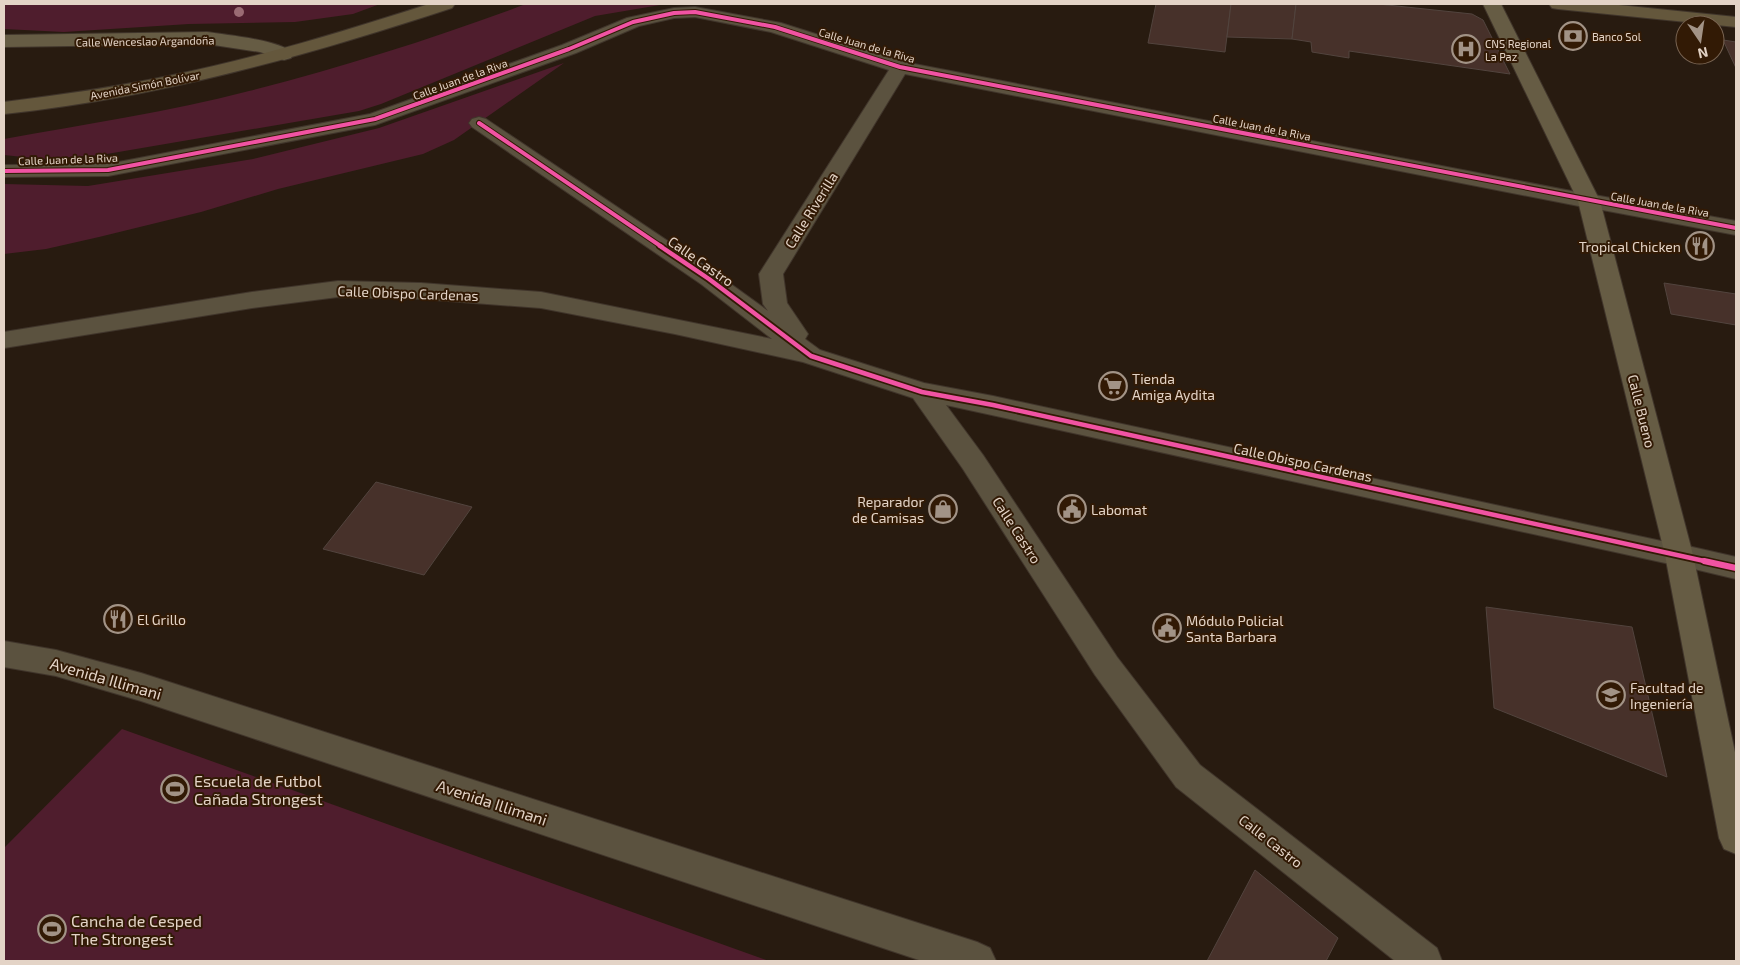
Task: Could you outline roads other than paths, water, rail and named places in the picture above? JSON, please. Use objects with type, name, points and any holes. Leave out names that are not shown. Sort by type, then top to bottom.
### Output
[{"type":"main road","name":"Avenida Simón Bolívar","points":[[4,108],[39,104],[185,79],[359,34],[446,4]]},
{"type":"main road","name":"Calle Bueno","points":[[1492,4],[1589,201],[1678,555],[1736,838]]},
{"type":"main road","points":[[1558,4],[1736,22]]},
{"type":"main road","name":"Calle Wenceslao Argandoña","points":[[4,41],[207,38],[264,47],[284,54]]},
{"type":"street","name":"Calle Juan de la Riva","points":[[4,172],[108,170],[375,119],[569,49],[633,22],[674,13],[695,12],[775,28],[900,67],[1736,228]]},
{"type":"street","name":"Calle Riverilla","points":[[811,356],[775,304],[771,274],[900,67]]},
{"type":"street","name":"Calle Castro","points":[[479,123],[709,279],[811,356],[922,392],[973,462],[1106,666],[1188,776],[1424,961]]},
{"type":"street","name":"Calle Obispo Cardenas","points":[[4,340],[252,300],[328,291],[402,290],[541,300],[675,326],[811,356]]},
{"type":"street","name":"Calle Obispo Cardenas","points":[[922,392],[1002,407],[1736,568]]},
{"type":"street","name":"Avenida Illimani","points":[[4,654],[56,662],[141,687],[977,961]]},
{"type":"place","name":"Banco Sol","points":[[1573,36]]},
{"type":"place","name":"CNS Regional La Paz","points":[[1466,49]]},
{"type":"place","name":"Tropical Chicken","points":[[1700,246]]},
{"type":"place","name":"Tienda Amiga Aydita","points":[[1113,386]]},
{"type":"place","name":"Reparador de Camisas","points":[[943,509]]},
{"type":"place","name":"Labomat","points":[[1072,509]]},
{"type":"place","name":"El Grillo","points":[[118,619]]},
{"type":"place","name":"Módulo Policial Santa Barbara","points":[[1167,628]]},
{"type":"place","name":"Facultad de Ingeniería","points":[[1611,695]]},
{"type":"place","name":"Escuela de Futbol Cañada Strongest","points":[[175,789]]},
{"type":"place","name":"Cancha de Cesped The Strongest","points":[[52,929]]}]
